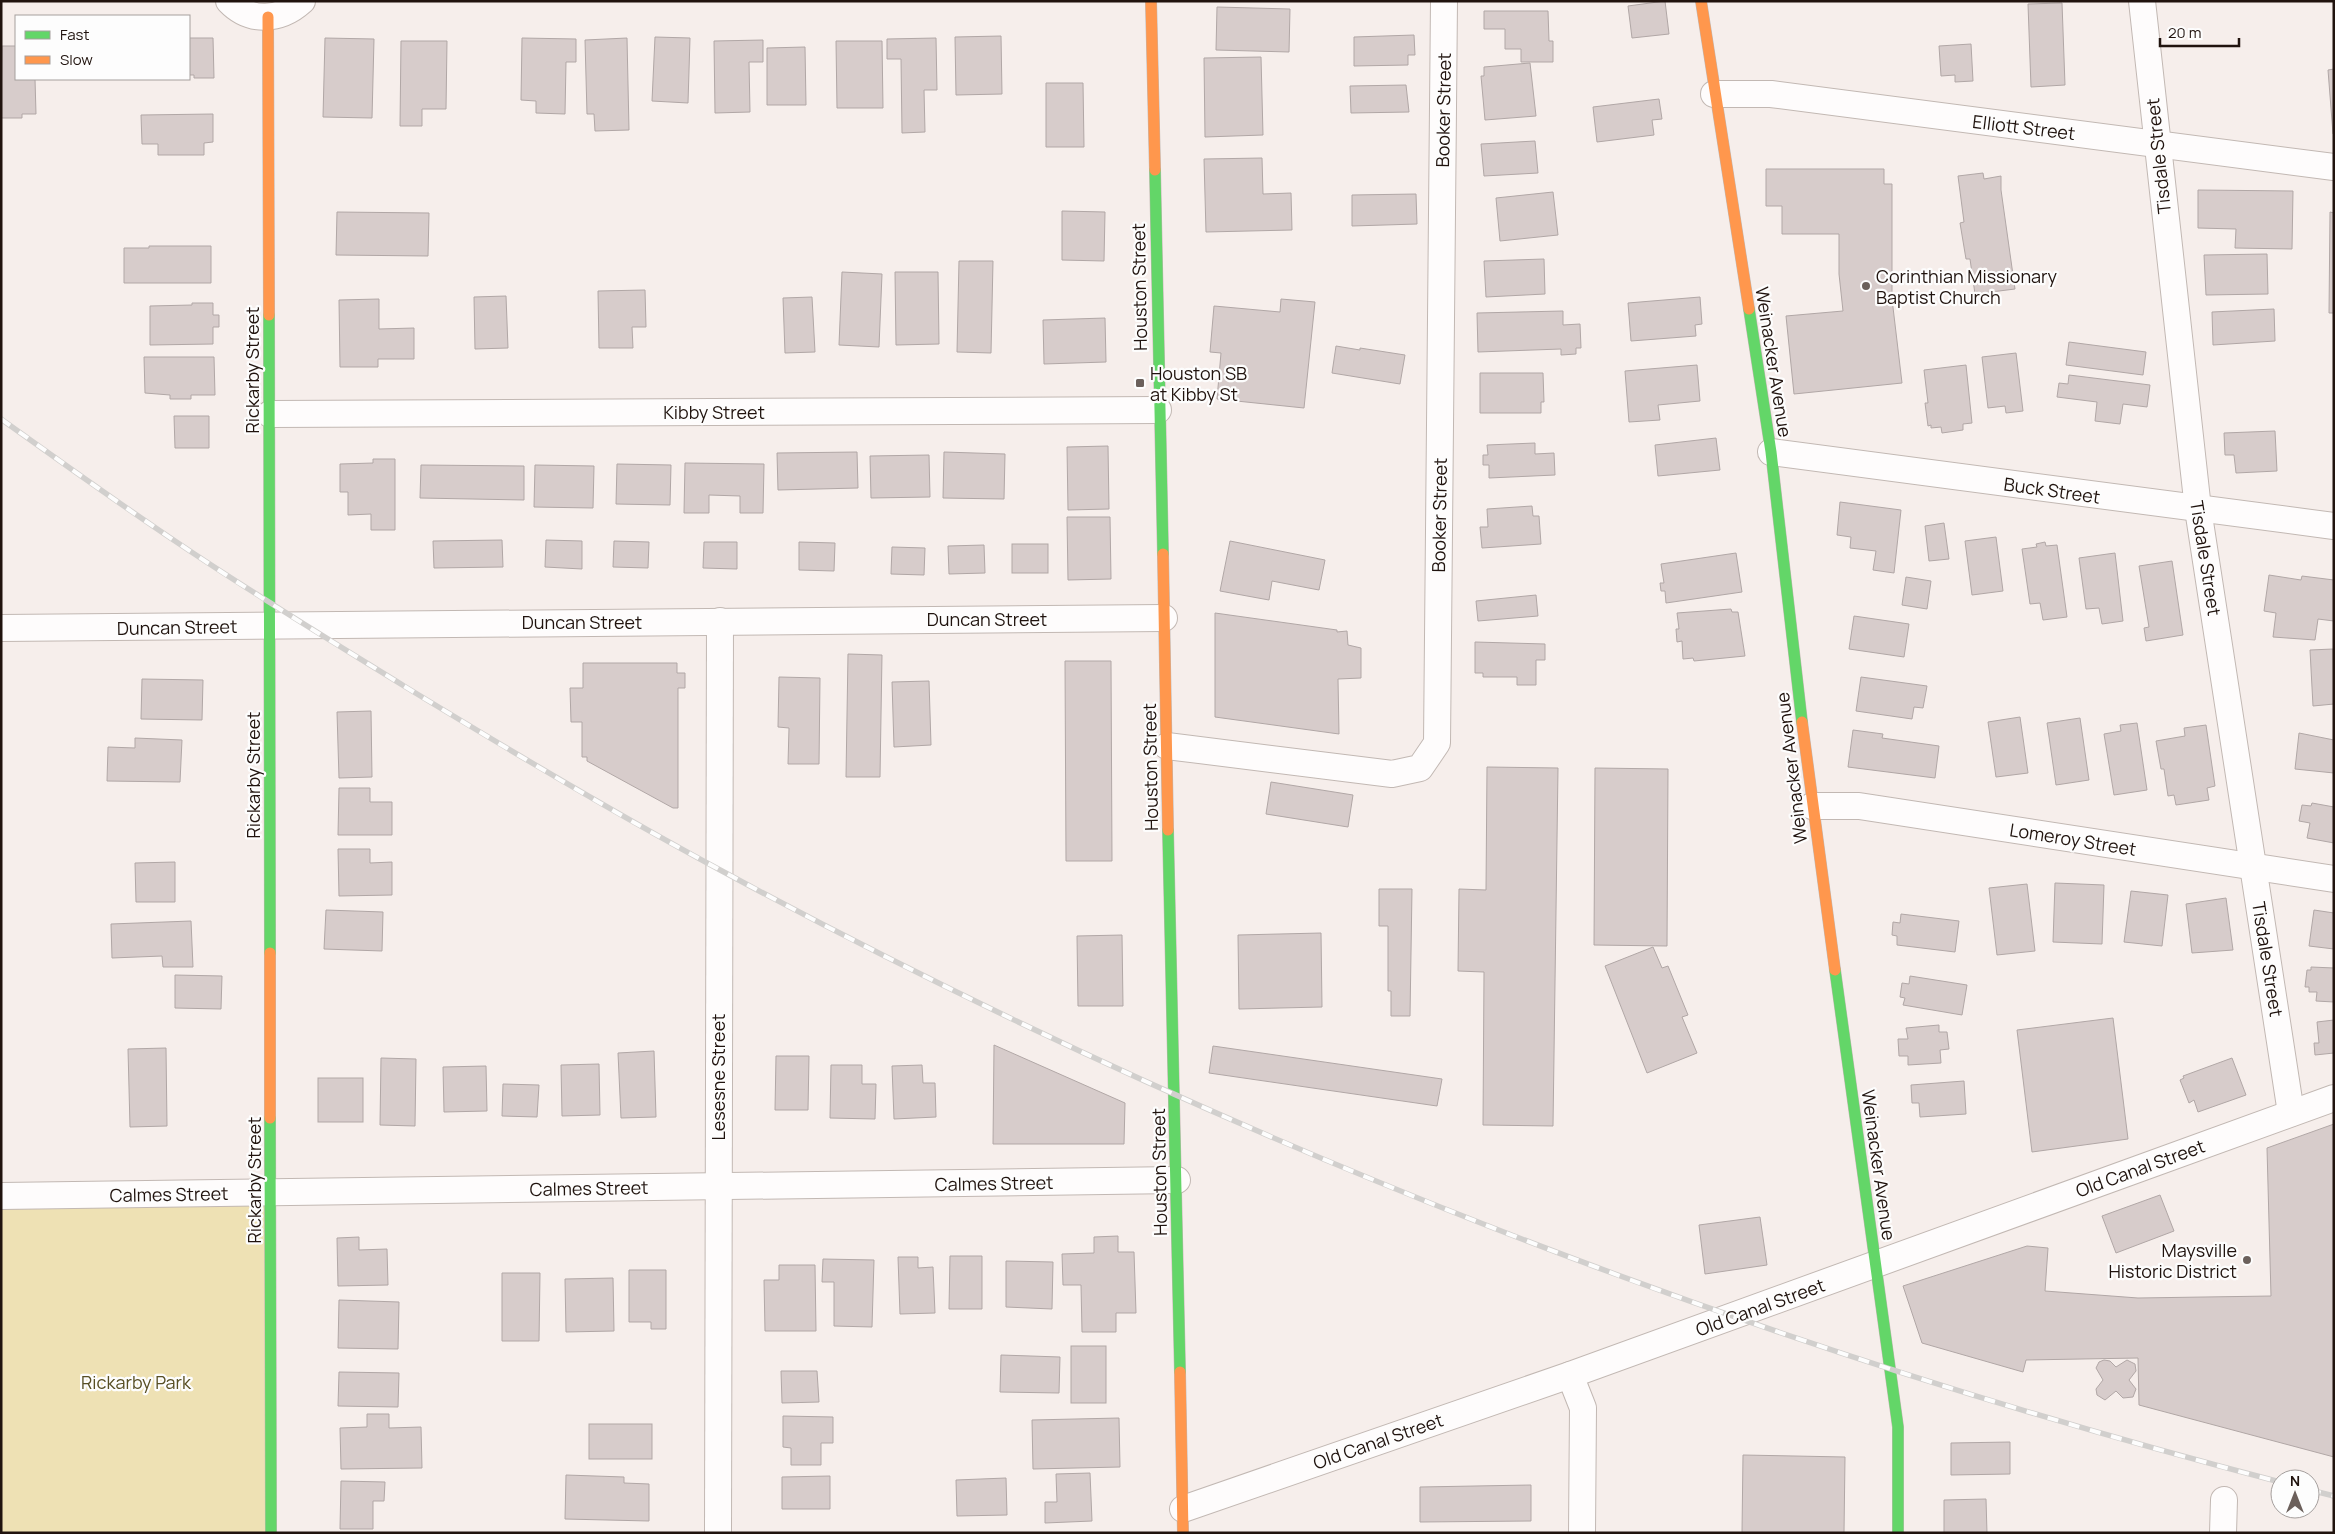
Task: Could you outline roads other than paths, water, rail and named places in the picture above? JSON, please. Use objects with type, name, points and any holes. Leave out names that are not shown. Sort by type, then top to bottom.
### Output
[{"type":"street","points":[[228,1],[242,12],[268,17],[282,15],[302,1]]},
{"type":"street","name":"Houston Street","points":[[1151,1],[1158,410],[1183,1521]]},
{"type":"street","name":"Booker Street","points":[[1167,746],[1392,774],[1420,768],[1437,743],[1444,1]]},
{"type":"street","name":"Weinacker Avenue","points":[[1701,1],[1771,452],[1812,806],[1898,1427],[1898,1533]]},
{"type":"street","name":"Tisdale Street","points":[[2142,1],[2156,144],[2198,510],[2291,1113]]},
{"type":"street","name":"Rickarby Street","points":[[268,17],[271,626],[271,1533]]},
{"type":"street","name":"Elliott Street","points":[[1714,94],[1771,94],[2334,167]]},
{"type":"street","name":"Kibby Street","points":[[270,414],[1158,410]]},
{"type":"street","name":"Buck Street","points":[[1771,452],[2198,510],[2334,526]]},
{"type":"street","name":"Duncan Street","points":[[1,628],[1164,618]]},
{"type":"street","name":"Lesesne Street","points":[[718,1533],[720,621]]},
{"type":"street","name":"Lomeroy Street","points":[[1812,806],[1860,806],[2334,879]]},
{"type":"street","name":"Old Canal Street","points":[[1183,1521],[1570,1375],[2334,1098]]},
{"type":"street","name":"Calmes Street","points":[[1,1196],[1176,1180]]},
{"type":"street","points":[[1570,1375],[1583,1408],[1582,1533]]},
{"type":"street","points":[[2223,1533],[2224,1500]]},
{"type":"railway","points":[[1,419],[133,513],[234,580],[404,686],[562,781],[722,871],[908,968],[1097,1059],[1289,1144],[1483,1224],[1679,1297],[1878,1365],[2078,1426],[2270,1479]]},
{"type":"railway","points":[[2320,1492],[2334,1496]]},
{"type":"place","name":"Corinthian Missionary Baptist Church","points":[[1866,286]]},
{"type":"place","name":"Houston SB at Kibby St","points":[[1140,383]]},
{"type":"place","name":"Maysville Historic District","points":[[2247,1260]]},
{"type":"park label","name":"Rickarby Park","points":[[136,1382]]}]
